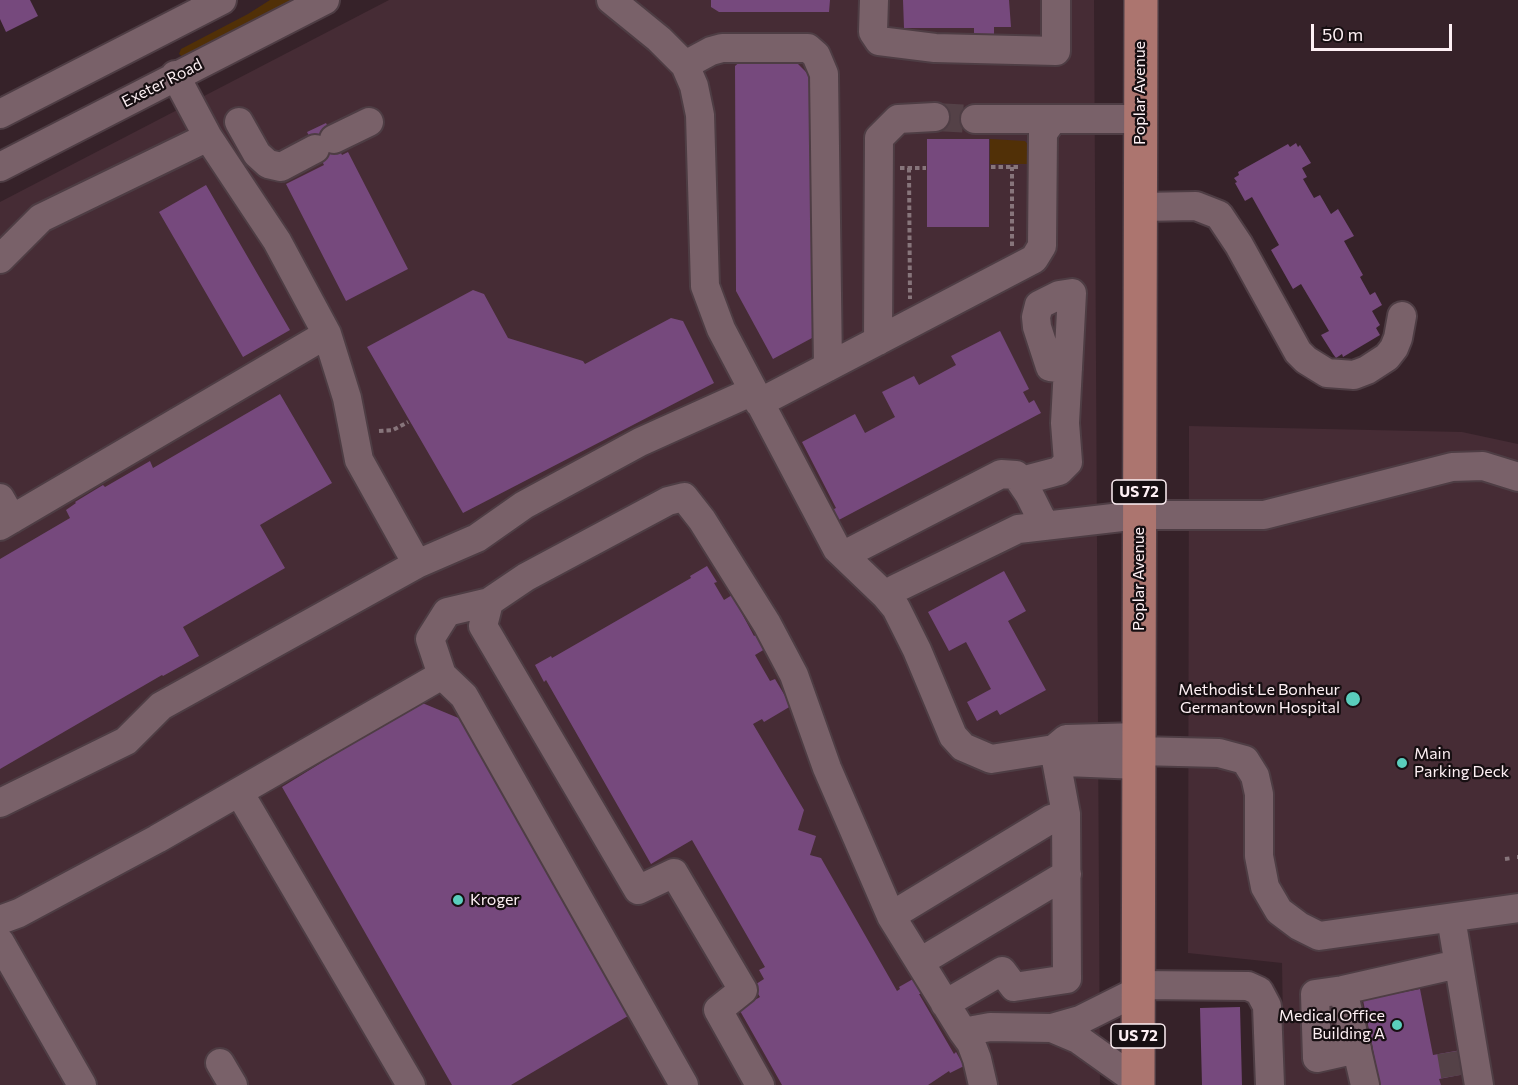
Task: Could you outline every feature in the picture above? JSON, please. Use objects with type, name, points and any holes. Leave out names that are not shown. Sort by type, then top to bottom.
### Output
[{"type":"main road","name":"Poplar Avenue","points":[[1138,1083],[1141,0]]},
{"type":"street","points":[[1,112],[222,0]]},
{"type":"street","name":"Exeter Road","points":[[0,167],[175,75],[325,0]]},
{"type":"street","points":[[874,0],[873,32],[879,41],[934,48],[1056,51],[1056,0]]},
{"type":"street","points":[[629,5],[685,65],[694,86],[700,115],[705,286],[721,329],[837,549],[896,608],[917,650],[952,736],[963,747],[991,759],[1054,749],[1066,740],[1139,751],[1219,753],[1245,760],[1255,776],[1259,794],[1259,856],[1265,887],[1279,910],[1299,926],[1319,936],[1518,908]]},
{"type":"street","points":[[685,65],[711,51],[722,48],[808,48],[816,55],[824,74],[828,367]]},
{"type":"street","points":[[175,75],[208,137],[277,242],[327,334],[347,398],[359,460],[417,564]]},
{"type":"street","points":[[878,341],[879,138],[898,119],[935,117]]},
{"type":"street","points":[[975,119],[1140,119]]},
{"type":"street","points":[[0,803],[126,741],[161,706],[417,564],[477,538],[524,505],[640,442],[828,367],[1034,259],[1042,246],[1043,132],[1053,119]]},
{"type":"street","points":[[239,122],[256,154],[268,164],[281,167],[369,122]]},
{"type":"street","points":[[0,259],[41,218],[208,137]]},
{"type":"street","points":[[1140,207],[1196,206],[1219,215],[1239,245],[1298,352],[1327,374],[1354,375],[1367,370],[1387,357],[1398,338],[1402,316]]},
{"type":"street","points":[[4,514],[327,334]]},
{"type":"street","points":[[1020,482],[1059,471],[1068,462],[1065,423],[1068,369]]},
{"type":"street","points":[[886,596],[895,589],[1018,529],[1139,515],[1264,515],[1452,467],[1483,466],[1518,477]]},
{"type":"street","points":[[844,555],[1001,474],[1016,474],[1045,526]]},
{"type":"street","points":[[684,1085],[464,696],[442,675],[430,639],[447,612],[489,602],[526,577],[668,501],[684,497],[702,520],[767,624],[794,675],[826,768],[891,916],[971,1043],[982,1085]]},
{"type":"street","points":[[489,602],[483,626],[638,890],[674,873],[743,990],[718,1010],[760,1085]]},
{"type":"street","points":[[0,920],[19,913],[239,792],[442,675]]},
{"type":"street","points":[[945,1004],[1002,971],[1014,987],[1067,979],[1066,814],[1054,749]]},
{"type":"street","points":[[239,792],[411,1085]]},
{"type":"street","points":[[891,916],[1052,819],[1066,814]]},
{"type":"street","points":[[920,962],[1066,874]]},
{"type":"street","points":[[1451,918],[1458,964],[1467,1067]]},
{"type":"street","points":[[0,942],[82,1085]]},
{"type":"street","points":[[1356,1049],[1317,1058],[1315,994],[1343,990],[1458,964]]},
{"type":"street","points":[[963,1032],[990,1027],[1052,1028],[1080,1020],[1138,988],[1248,986],[1259,991],[1267,1006],[1270,1085]]},
{"type":"street","points":[[1343,990],[1365,1085]]},
{"type":"street","points":[[1052,1028],[1077,1038],[1138,1083]]},
{"type":"path","points":[[991,167],[1043,167]]},
{"type":"path","points":[[1012,167],[1012,247]]},
{"type":"path","points":[[909,168],[910,300]]},
{"type":"path","points":[[379,432],[393,430],[408,422]]},
{"type":"path","points":[[1505,859],[1516,857]]},
{"type":"shaded area","points":[[270,0],[303,0],[185,59],[179,54],[181,49]]},
{"type":"shaded area","points":[[389,0],[1094,0],[1100,1085],[0,1085],[0,202]]},
{"type":"shaded area","points":[[990,139],[1025,141],[1031,148],[1032,164],[990,164]]},
{"type":"shaded area","name":"Methodist Le Bonheur Germantown Hospital","points":[[1189,426],[1462,432],[1518,444],[1518,1085],[1284,1085],[1282,963],[1188,953]]},
{"type":"building","points":[[0,0],[30,0],[38,16],[6,32],[0,19]]},
{"type":"building","points":[[711,0],[830,0],[829,12],[719,12],[711,7]]},
{"type":"building","points":[[903,0],[1009,0],[1011,27],[994,27],[994,48],[974,48],[974,28],[904,28]]},
{"type":"building","points":[[742,60],[794,60],[812,78],[812,338],[773,359],[736,291],[735,66]]},
{"type":"building","points":[[326,123],[342,155],[348,152],[408,269],[346,301],[286,184],[324,165],[307,132]]},
{"type":"building","points":[[927,139],[989,139],[989,227],[927,227]]},
{"type":"building","points":[[1296,143],[1298,147],[1300,145],[1311,163],[1302,168],[1307,177],[1303,179],[1314,198],[1320,195],[1331,214],[1338,209],[1354,236],[1344,241],[1363,275],[1360,277],[1370,295],[1375,292],[1382,305],[1372,311],[1380,325],[1376,328],[1380,335],[1343,357],[1342,354],[1336,358],[1321,335],[1329,331],[1301,284],[1293,289],[1271,250],[1279,245],[1252,197],[1245,201],[1235,183],[1237,182],[1234,178],[1239,175],[1238,172],[1288,144],[1290,147]]},
{"type":"building","points":[[206,185],[290,330],[243,357],[159,212]]},
{"type":"building","points":[[473,290],[484,294],[508,338],[583,361],[585,364],[671,318],[683,321],[714,383],[463,513],[367,347]]},
{"type":"building","points":[[1000,331],[1029,389],[1023,392],[1029,403],[1034,400],[1041,413],[835,522],[830,511],[836,508],[802,442],[855,414],[865,433],[895,417],[882,392],[914,376],[919,385],[956,365],[951,356]]},
{"type":"building","points":[[280,394],[332,483],[260,525],[285,568],[183,627],[199,656],[0,769],[0,559],[70,518],[66,510],[103,485],[105,487],[150,461],[153,468]]},
{"type":"building","points":[[707,566],[724,600],[732,595],[754,636],[756,635],[765,649],[755,655],[770,681],[775,679],[791,706],[764,722],[762,719],[753,724],[804,810],[798,830],[816,836],[810,855],[821,858],[897,991],[899,987],[913,979],[921,994],[919,994],[954,1054],[956,1052],[964,1066],[950,1073],[949,1071],[928,1085],[782,1085],[739,1009],[760,997],[753,986],[764,979],[759,970],[765,967],[692,840],[651,864],[546,680],[544,682],[535,665],[551,656],[552,658],[691,578],[690,576]]},
{"type":"building","points":[[1004,571],[1026,611],[1008,621],[1046,690],[1000,715],[997,710],[977,721],[967,702],[991,689],[966,642],[949,651],[928,612]]},
{"type":"building","name":"Kroger","points":[[420,702],[468,722],[633,1013],[511,1085],[452,1085],[282,787]]},
{"type":"building","name":"Medical Office Building A","points":[[1420,989],[1433,1055],[1461,1050],[1465,1074],[1439,1079],[1441,1085],[1380,1085],[1363,1000]]},
{"type":"building","points":[[1240,1007],[1242,1085],[1202,1085],[1200,1008]]},
{"type":"tunnel","points":[[935,117],[975,119]]},
{"type":"tunnel","points":[[1451,1052],[1455,1076]]},
{"type":"place","name":"Methodist Le Bonheur Germantown Hospital","points":[[1353,699]]},
{"type":"place","name":"Main Parking Deck","points":[[1402,763]]},
{"type":"place","name":"Kroger","points":[[458,900]]},
{"type":"place","name":"Medical Office Building A","points":[[1397,1025]]}]
